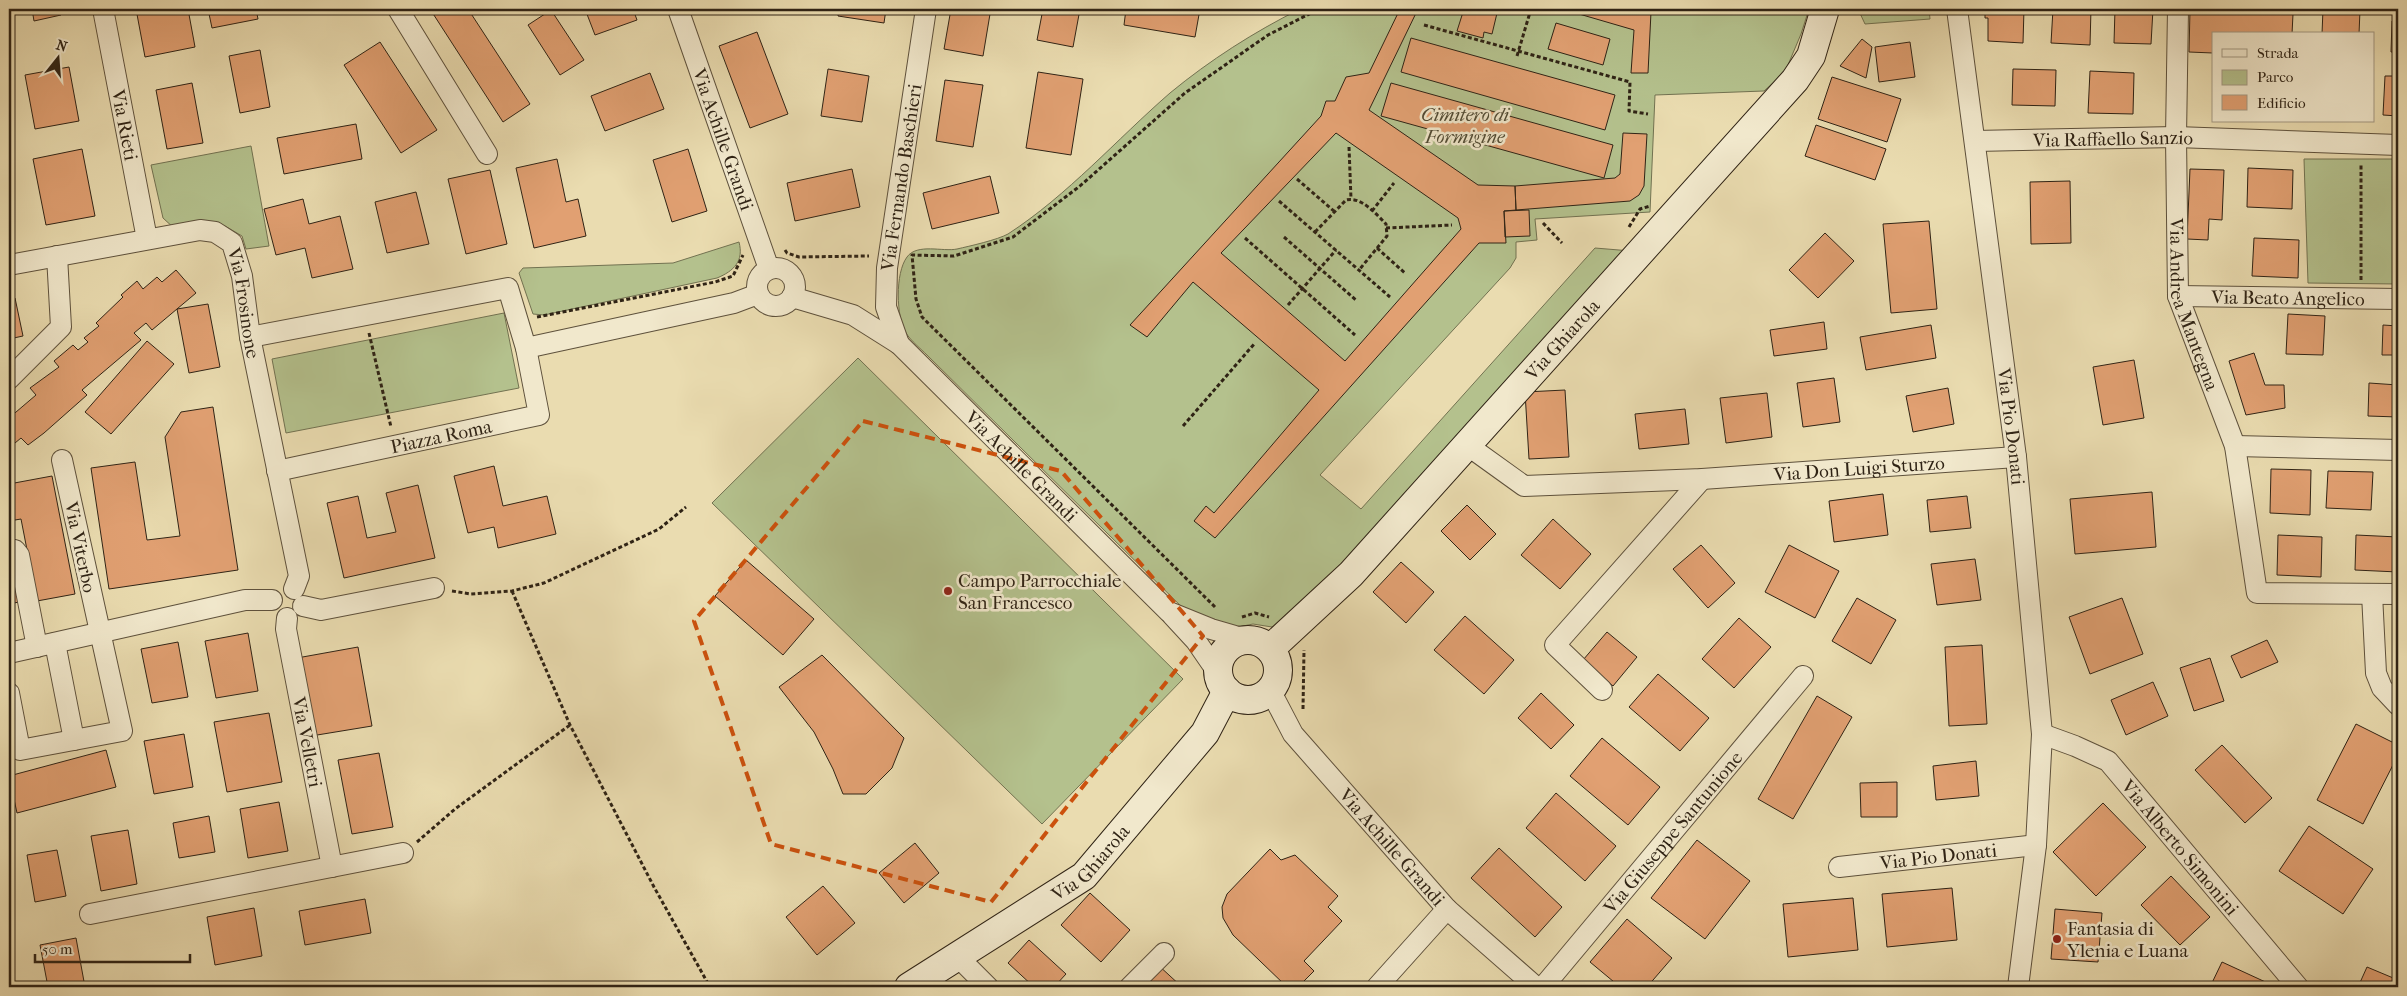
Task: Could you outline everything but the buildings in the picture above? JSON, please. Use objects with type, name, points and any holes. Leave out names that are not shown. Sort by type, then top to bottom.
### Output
[{"type":"street","name":"Via Rieti","points":[[103,9],[147,239]]},
{"type":"street","points":[[398,9],[487,154]]},
{"type":"street","name":"Via Achille Grandi","points":[[678,9],[769,269]]},
{"type":"street","name":"Via Fernando Baschieri","points":[[899,344],[886,307],[886,268],[926,9]]},
{"type":"street","name":"Via Ghiarola","points":[[909,987],[1084,876],[1205,733],[1222,682],[1221,658],[1230,646],[1251,636],[1351,574],[1795,80],[1811,56],[1825,9]]},
{"type":"street","name":"Via Pio Donati","points":[[1957,9],[2016,457],[2042,734],[2036,846],[2018,987]]},
{"type":"street","name":"Via Andrea Mantegna","points":[[2178,9],[2176,138],[2178,296],[2235,446],[2257,593],[2372,594]]},
{"type":"street","name":"Via Raffaello Sanzio","points":[[1975,141],[2176,138],[2398,145]]},
{"type":"street","name":"Via Frosinone","points":[[9,265],[200,230],[215,232],[232,243],[242,276],[250,337],[277,471]]},
{"type":"street","points":[[9,379],[61,327],[57,256]]},
{"type":"street","points":[[781,268],[791,275],[795,286],[792,297],[788,302],[777,306],[766,303],[758,294],[758,282],[764,272],[769,269],[781,268]]},
{"type":"street","name":"Piazza Roma","points":[[250,337],[508,288],[526,348],[540,415],[277,471]]},
{"type":"street","points":[[526,348],[734,303],[758,294]]},
{"type":"street","name":"Via Beato Angelico","points":[[2178,296],[2398,299]]},
{"type":"street","name":"Via Achille Grandi","points":[[792,297],[853,315],[899,344],[1169,612],[1211,629],[1251,636]]},
{"type":"street","name":"Via Don Luigi Sturzo","points":[[1467,445],[1524,486],[1702,479],[2016,457]]},
{"type":"street","points":[[2235,446],[2398,450]]},
{"type":"street","name":"Via Viterbo","points":[[62,460],[122,731],[74,740]]},
{"type":"street","name":"Via Velletri","points":[[277,471],[299,576],[295,604],[286,629],[332,867]]},
{"type":"street","points":[[1602,690],[1555,645],[1702,479]]},
{"type":"street","points":[[9,549],[15,550],[19,554],[74,740],[20,750],[9,693]]},
{"type":"street","points":[[9,654],[245,600],[272,600],[276,613],[295,604],[321,610],[434,588]]},
{"type":"street","points":[[2398,594],[2372,594],[2376,673],[2382,688],[2398,705]]},
{"type":"street","points":[[1169,612],[1196,641],[1222,682],[1234,696],[1253,699],[1270,690],[1278,674],[1277,665],[1251,636]]},
{"type":"street","name":"Via Giuseppe Santunione","points":[[1543,987],[1803,676]]},
{"type":"street","name":"Via Achille Grandi","points":[[1270,690],[1293,734],[1447,909],[1536,987]]},
{"type":"street","name":"Via Alberto Simonini","points":[[2042,734],[2108,761],[2298,987]]},
{"type":"street","name":"Via Pio Donati","points":[[1839,867],[2036,846]]},
{"type":"street","points":[[90,914],[403,853]]},
{"type":"street","points":[[1377,987],[1447,909]]},
{"type":"street","points":[[1130,987],[1164,953]]},
{"type":"street","points":[[958,957],[988,987]]},
{"type":"path","points":[[1216,608],[922,317],[916,299],[912,256],[954,256],[1012,237],[1080,186],[1185,93],[1268,35],[1318,9]]},
{"type":"path","points":[[1517,56],[1531,9]]},
{"type":"path","points":[[1424,25],[1630,82],[1630,111],[1648,114]]},
{"type":"path","points":[[1350,147],[1351,199]]},
{"type":"path","points":[[2361,160],[2361,299]]},
{"type":"path","points":[[1297,179],[1335,212]]},
{"type":"path","points":[[1372,211],[1394,183]]},
{"type":"path","points":[[1315,232],[1346,200],[1358,200],[1372,211],[1386,224],[1387,236],[1359,270]]},
{"type":"path","points":[[1279,201],[1390,297]]},
{"type":"path","points":[[1543,223],[1562,243]]},
{"type":"path","points":[[1386,228],[1452,225]]},
{"type":"path","points":[[1284,237],[1357,301]]},
{"type":"path","points":[[1245,238],[1355,335]]},
{"type":"path","points":[[783,246],[787,253],[799,257],[875,256]]},
{"type":"path","points":[[1377,248],[1406,274]]},
{"type":"path","points":[[1288,305],[1336,250]]},
{"type":"path","points":[[368,327],[391,428]]},
{"type":"path","points":[[1183,426],[1256,343]]},
{"type":"path","points":[[434,588],[471,594],[512,591],[544,583],[659,529],[686,507]]},
{"type":"path","points":[[512,591],[570,725],[654,887],[710,987]]},
{"type":"path","points":[[1251,636],[1256,613],[1272,618]]},
{"type":"path","points":[[1303,710],[1304,649],[1309,644]]},
{"type":"path","points":[[403,853],[455,809],[570,725]]},
{"type":"highlighted area","points":[[863,421],[1061,471],[1203,636],[991,902],[771,844],[694,621]]},
{"type":"green space","name":"Cimitero di Formigine","points":[[1300,9],[1809,9],[1785,72],[1764,91],[1655,95],[1650,212],[1535,219],[1537,240],[1516,242],[1516,258],[1510,268],[1320,475],[1361,509],[1595,248],[1631,251],[1289,622],[1272,627],[1253,624],[1228,629],[1197,622],[913,342],[906,333],[900,317],[898,295],[900,273],[907,257],[917,250],[957,249],[990,241],[1008,234],[1030,219],[1071,185],[1185,81],[1233,47]]},
{"type":"green space","points":[[1858,9],[1929,9],[1930,19],[1865,24]]},
{"type":"green space","points":[[251,146],[269,246],[246,249],[242,236],[225,226],[175,229],[163,218],[151,165]]},
{"type":"green space","points":[[2304,159],[2398,159],[2398,284],[2308,283]]},
{"type":"green space","points":[[739,242],[739,260],[733,269],[717,278],[544,315],[533,314],[519,273],[523,268],[673,263]]},
{"type":"green space","points":[[504,313],[519,388],[286,433],[272,359]]},
{"type":"green space","name":"Campo Parrocchiale San Francesco","points":[[858,358],[1183,679],[1042,824],[712,503]]},
{"type":"place","name":"Campo Parrocchiale San Francesco","points":[[948,591]]},
{"type":"place","name":"Fantasia di Ylenia e Luana","points":[[2057,939]]}]
